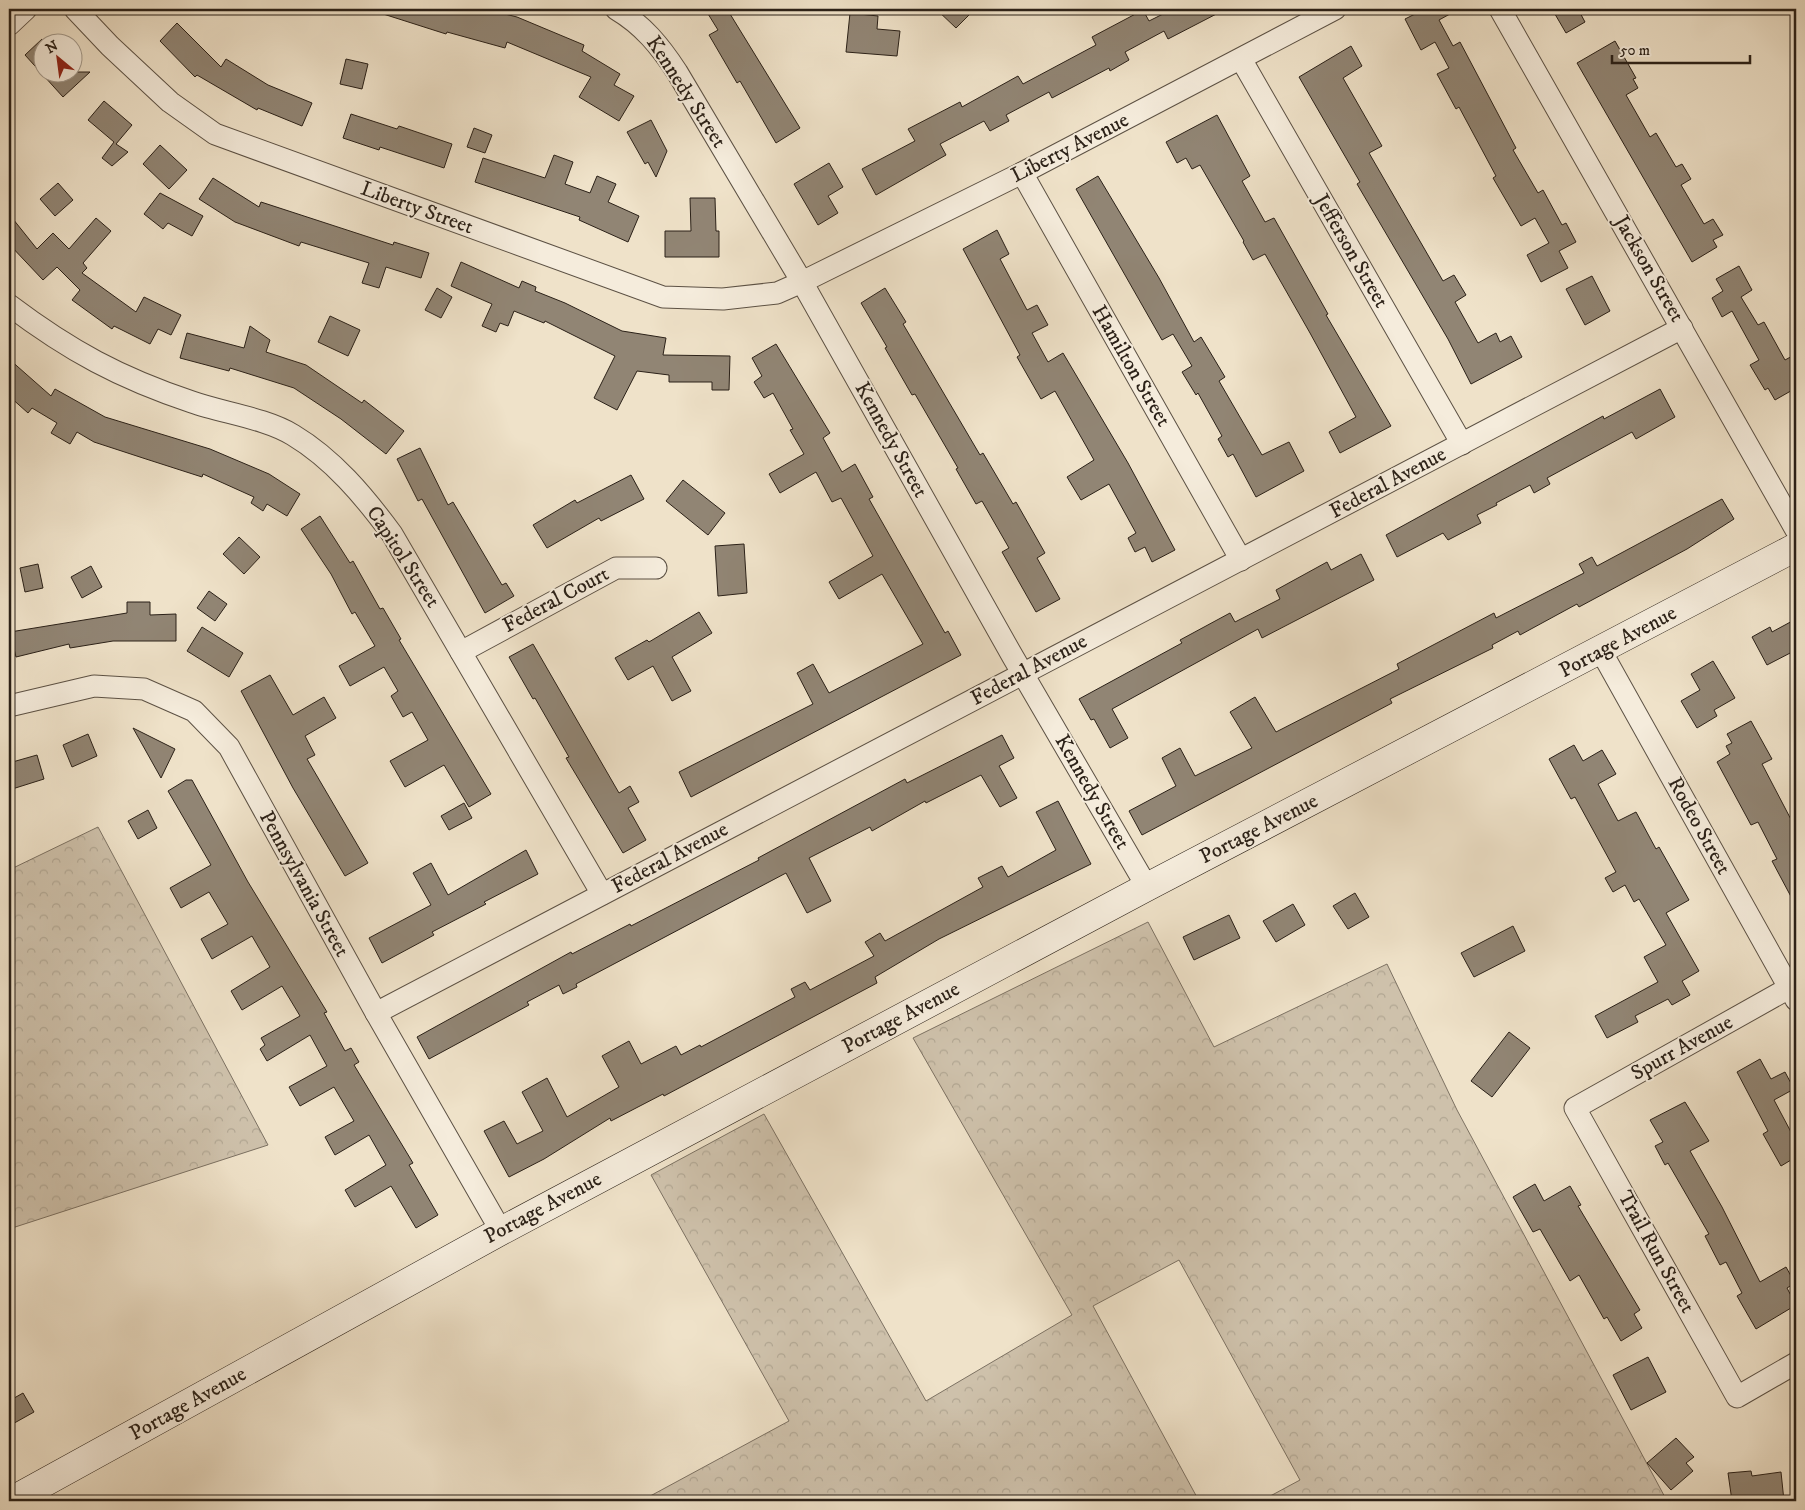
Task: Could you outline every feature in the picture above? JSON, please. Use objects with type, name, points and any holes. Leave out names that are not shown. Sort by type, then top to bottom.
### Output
[{"type":"street","points":[[9,25],[26,9]]},
{"type":"street","name":"Liberty Street","points":[[75,9],[110,46],[170,102],[215,134],[663,297],[722,299],[776,293],[802,282]]},
{"type":"street","name":"Kennedy Street","points":[[616,9],[633,19],[658,42],[802,282],[1022,674],[1147,887]]},
{"type":"street","name":"Liberty Avenue","points":[[802,282],[1022,173],[1335,9]]},
{"type":"street","name":"Jackson Street","points":[[1500,9],[1796,530]]},
{"type":"street","name":"Jefferson Street","points":[[1241,59],[1462,444]]},
{"type":"street","name":"Hamilton Street","points":[[1022,173],[1241,560]]},
{"type":"street","name":"Capitol Street","points":[[9,305],[48,335],[92,361],[153,389],[291,434],[315,450],[342,474],[372,506],[392,534],[602,894]]},
{"type":"street","name":"Federal Avenue","points":[[376,1013],[1682,328]]},
{"type":"street","name":"Portage Avenue","points":[[11,1501],[501,1231],[1147,887],[1601,651],[1796,547]]},
{"type":"street","name":"Federal Court","points":[[461,652],[616,568],[656,568]]},
{"type":"street","name":"Rodeo Street","points":[[1601,651],[1793,994]]},
{"type":"street","name":"Pennsylvania Street","points":[[9,706],[94,686],[144,689],[194,710],[229,747],[376,1013],[501,1231]]},
{"type":"street","name":"Spurr Avenue","points":[[1575,1108],[1793,994]]},
{"type":"street","name":"Trail Run Street","points":[[1575,1108],[1737,1397],[1796,1363]]},
{"type":"green space","points":[[98,827],[268,1145],[9,1229],[9,870]]},
{"type":"green space","points":[[1148,922],[1214,1047],[1387,964],[1457,1110],[1667,1501],[1261,1501],[1300,1480],[1179,1260],[1093,1306],[1199,1501],[641,1501],[789,1421],[651,1175],[764,1114],[926,1401],[1072,1315],[913,1038]]},
{"type":"building","points":[[378,9],[485,9],[517,17],[584,45],[582,51],[620,74],[614,85],[634,96],[619,121],[579,97],[591,77],[507,42],[505,48],[447,32],[446,34],[377,12]]},
{"type":"building","points":[[705,9],[727,9],[800,128],[776,143],[740,81],[737,83],[709,35],[718,30]]},
{"type":"building","points":[[936,9],[975,9],[956,28]]},
{"type":"building","points":[[1173,9],[1226,9],[1168,39],[1164,31],[1125,52],[1129,60],[1110,71],[1109,68],[1052,98],[1049,92],[1006,115],[1009,121],[990,131],[984,121],[940,144],[946,155],[876,195],[862,169],[915,141],[908,129],[960,102],[962,107],[1018,76],[1023,84],[1096,45],[1092,37],[1143,10],[1149,21]]},
{"type":"building","points":[[1425,9],[1459,9],[1439,20],[1453,46],[1460,42],[1516,148],[1513,150],[1538,193],[1543,190],[1562,225],[1566,223],[1576,242],[1559,251],[1568,268],[1541,282],[1527,255],[1549,243],[1535,218],[1521,226],[1493,178],[1496,176],[1459,107],[1456,109],[1437,74],[1449,68],[1435,42],[1421,50],[1405,19]]},
{"type":"building","points":[[1552,9],[1578,9],[1585,22],[1566,33]]},
{"type":"building","points":[[850,13],[878,16],[877,29],[900,31],[897,56],[846,52]]},
{"type":"building","points":[[177,23],[221,67],[226,59],[268,85],[312,103],[302,126],[258,108],[257,110],[197,75],[195,77],[160,41]]},
{"type":"building","points":[[1615,41],[1636,78],[1633,79],[1638,88],[1626,95],[1650,137],[1656,133],[1676,167],[1682,164],[1691,179],[1681,185],[1704,224],[1713,219],[1723,235],[1713,240],[1717,247],[1692,262],[1577,63]]},
{"type":"building","points":[[1351,46],[1362,66],[1343,78],[1382,146],[1369,153],[1443,281],[1454,275],[1466,295],[1455,302],[1478,343],[1496,333],[1500,342],[1511,336],[1522,357],[1471,384],[1448,339],[1357,184],[1360,182],[1299,77]]},
{"type":"building","points":[[32,48],[32,63],[25,55]]},
{"type":"building","points":[[346,59],[368,64],[362,89],[340,84]]},
{"type":"building","points":[[82,72],[90,72],[82,79]]},
{"type":"building","points":[[49,82],[79,82],[63,97]]},
{"type":"building","points":[[104,101],[132,125],[116,144],[128,152],[112,166],[102,158],[114,142],[88,120]]},
{"type":"building","points":[[351,114],[397,129],[399,126],[452,144],[444,168],[380,147],[379,150],[343,138]]},
{"type":"building","points":[[1217,115],[1250,176],[1242,181],[1265,222],[1274,218],[1328,314],[1326,315],[1391,426],[1340,453],[1329,432],[1356,417],[1310,333],[1265,254],[1253,260],[1200,165],[1192,169],[1186,158],[1177,163],[1166,142]]},
{"type":"building","points":[[651,120],[667,151],[656,177],[648,162],[645,164],[627,132]]},
{"type":"building","points":[[474,128],[492,135],[485,153],[467,147]]},
{"type":"building","points":[[160,145],[187,170],[169,189],[143,164]]},
{"type":"building","points":[[554,155],[573,162],[565,184],[590,193],[597,176],[616,184],[608,202],[639,216],[628,242],[579,220],[580,217],[475,182],[483,158],[545,178]]},
{"type":"building","points":[[829,163],[843,187],[828,196],[838,213],[818,225],[794,184]]},
{"type":"building","points":[[1098,176],[1159,278],[1194,342],[1201,337],[1225,377],[1219,381],[1262,455],[1289,442],[1304,471],[1256,497],[1233,454],[1228,457],[1218,439],[1222,436],[1198,393],[1196,395],[1182,372],[1192,366],[1173,334],[1162,340],[1076,189]]},
{"type":"building","points":[[213,178],[259,207],[261,202],[393,245],[394,242],[429,253],[421,278],[386,267],[379,288],[362,283],[369,263],[301,242],[299,246],[235,222],[199,199]]},
{"type":"building","points":[[58,183],[73,200],[55,216],[40,199]]},
{"type":"building","points":[[160,193],[203,216],[192,236],[168,223],[163,229],[144,214]]},
{"type":"building","points":[[690,198],[715,198],[716,231],[719,231],[719,257],[665,257],[665,231],[691,231]]},
{"type":"building","points":[[9,214],[37,249],[53,233],[69,249],[96,218],[111,231],[83,263],[87,268],[82,273],[136,312],[144,297],[181,315],[171,335],[158,329],[150,344],[114,326],[112,329],[72,300],[80,290],[57,267],[43,280],[9,244]]},
{"type":"building","points":[[997,230],[1009,254],[1000,259],[1027,310],[1037,305],[1048,325],[1032,333],[1048,362],[1063,353],[1128,463],[1175,550],[1152,562],[1145,547],[1135,552],[1128,538],[1136,533],[1109,484],[1081,500],[1067,477],[1094,460],[1055,391],[1041,399],[1017,357],[1020,355],[963,249]]},
{"type":"building","points":[[461,262],[519,288],[522,281],[536,287],[535,291],[565,303],[622,331],[666,338],[663,355],[730,356],[729,390],[712,390],[712,382],[669,382],[669,375],[637,371],[617,410],[594,398],[615,356],[545,321],[544,323],[514,311],[508,326],[500,323],[496,332],[482,326],[492,304],[451,286]]},
{"type":"building","points":[[1739,266],[1752,290],[1741,297],[1758,325],[1764,322],[1785,360],[1796,354],[1796,373],[1791,376],[1796,388],[1775,400],[1768,388],[1765,390],[1750,365],[1759,360],[1732,311],[1722,317],[1712,298],[1723,291],[1716,279]]},
{"type":"building","points":[[1592,276],[1610,311],[1585,325],[1566,289]]},
{"type":"building","points":[[437,288],[452,297],[441,318],[425,310]]},
{"type":"building","points":[[885,288],[906,322],[903,324],[980,455],[983,453],[1013,504],[1016,502],[1045,553],[1037,558],[1060,599],[1036,612],[1002,552],[1009,548],[982,501],[976,504],[956,469],[958,468],[915,394],[912,395],[861,303]]},
{"type":"building","points":[[330,316],[360,330],[348,356],[318,342]]},
{"type":"building","points":[[250,326],[270,340],[266,352],[306,365],[362,403],[364,400],[404,431],[386,454],[341,419],[294,388],[230,368],[229,371],[180,358],[187,333],[244,348]]},
{"type":"building","points":[[776,344],[830,433],[823,438],[842,472],[855,464],[873,497],[869,499],[945,633],[948,631],[961,655],[691,797],[679,772],[813,704],[797,673],[813,664],[829,693],[923,644],[882,574],[839,599],[829,582],[873,556],[841,498],[832,502],[816,472],[780,493],[769,474],[804,454],[790,430],[793,429],[773,393],[764,398],[754,382],[762,376],[752,358]]},
{"type":"building","points":[[9,359],[51,396],[55,389],[105,417],[210,449],[269,474],[300,494],[287,516],[267,504],[263,511],[251,503],[254,497],[203,474],[202,477],[94,442],[77,432],[70,444],[51,433],[57,423],[32,408],[28,413],[9,396]]},
{"type":"building","points":[[1660,389],[1675,417],[1636,439],[1632,432],[1547,478],[1550,484],[1534,493],[1530,485],[1496,503],[1497,505],[1477,515],[1481,523],[1448,540],[1443,533],[1397,557],[1386,535],[1603,416],[1604,419]]},
{"type":"building","points":[[420,448],[448,505],[453,502],[502,585],[506,583],[514,596],[485,613],[422,499],[418,501],[397,459]]},
{"type":"building","points":[[631,475],[644,499],[601,521],[599,518],[547,548],[533,525],[575,500],[577,503]]},
{"type":"building","points":[[683,480],[725,513],[708,535],[666,501]]},
{"type":"building","points":[[1722,499],[1734,519],[1687,549],[1579,607],[1577,604],[1520,635],[1518,631],[1492,645],[1493,648],[1390,699],[1392,703],[1142,835],[1129,811],[1176,786],[1162,758],[1180,748],[1195,776],[1252,748],[1230,712],[1255,697],[1276,732],[1399,669],[1397,664],[1494,613],[1496,618],[1584,573],[1579,564],[1592,557],[1597,566]]},
{"type":"building","points":[[320,516],[350,563],[353,561],[380,609],[383,608],[401,639],[399,640],[491,794],[469,807],[444,765],[405,787],[390,761],[428,740],[412,712],[403,717],[391,696],[398,691],[384,667],[350,686],[339,666],[375,646],[355,612],[352,614],[331,574],[301,529]]},
{"type":"building","points":[[239,537],[260,557],[244,574],[223,554]]},
{"type":"building","points":[[744,544],[747,593],[718,596],[715,546]]},
{"type":"building","points":[[1361,554],[1374,580],[1262,638],[1258,629],[1112,709],[1128,738],[1110,748],[1094,719],[1091,720],[1079,699],[1182,643],[1180,640],[1230,613],[1235,622],[1280,599],[1276,590],[1327,562],[1331,570]]},
{"type":"building","points":[[38,564],[43,588],[25,592],[20,568]]},
{"type":"building","points":[[91,566],[102,587],[82,598],[71,577]]},
{"type":"building","points":[[209,591],[227,604],[215,621],[197,608]]},
{"type":"building","points":[[127,602],[150,602],[150,615],[176,614],[176,641],[113,641],[70,648],[69,644],[16,657],[10,632],[127,613]]},
{"type":"building","points":[[699,612],[712,633],[672,657],[691,691],[672,701],[653,666],[628,680],[615,658],[647,640],[649,642]]},
{"type":"building","points":[[1796,619],[1796,650],[1767,665],[1752,637],[1770,627],[1772,632]]},
{"type":"building","points":[[202,627],[243,653],[229,677],[187,651]]},
{"type":"building","points":[[533,644],[619,793],[630,786],[639,802],[628,808],[646,840],[623,853],[566,758],[569,757],[535,698],[533,699],[509,657]]},
{"type":"building","points":[[1713,661],[1735,698],[1714,710],[1717,716],[1697,728],[1681,701],[1700,690],[1691,674]]},
{"type":"building","points":[[270,675],[293,715],[324,697],[336,718],[305,736],[315,755],[307,759],[368,863],[345,876],[293,788],[241,691]]},
{"type":"building","points":[[1751,721],[1772,759],[1762,764],[1796,829],[1796,906],[1772,861],[1777,859],[1758,822],[1751,825],[1717,762],[1730,754],[1726,746],[1732,743],[1727,734]]},
{"type":"building","points":[[133,728],[175,749],[161,778]]},
{"type":"building","points":[[88,734],[97,756],[72,767],[63,745]]},
{"type":"building","points":[[1002,735],[1014,758],[999,766],[1017,798],[1000,807],[981,775],[926,803],[925,801],[872,831],[870,827],[809,858],[831,901],[807,913],[786,873],[576,984],[577,987],[563,994],[559,985],[527,1002],[529,1005],[429,1059],[417,1037],[571,952],[572,954],[630,924],[631,926],[759,860],[758,858],[905,779],[907,783]]},
{"type":"building","points":[[1574,745],[1583,761],[1602,750],[1616,774],[1598,784],[1618,821],[1636,812],[1656,849],[1659,847],[1689,900],[1666,913],[1699,971],[1682,981],[1690,995],[1672,1005],[1668,999],[1635,1016],[1638,1022],[1607,1038],[1595,1016],[1658,982],[1644,957],[1666,945],[1639,899],[1634,902],[1625,885],[1613,892],[1605,878],[1616,872],[1575,797],[1571,799],[1549,759]]},
{"type":"building","points":[[37,755],[44,779],[9,790],[9,763]]},
{"type":"building","points":[[186,780],[192,780],[248,882],[327,1012],[324,1013],[345,1051],[351,1048],[359,1062],[354,1065],[413,1163],[409,1165],[438,1215],[416,1228],[391,1186],[355,1207],[345,1190],[386,1165],[369,1135],[335,1155],[325,1137],[354,1121],[334,1087],[300,1106],[289,1087],[327,1066],[310,1035],[267,1061],[260,1049],[265,1045],[261,1038],[300,1016],[282,986],[242,1010],[231,991],[270,967],[252,936],[212,959],[201,939],[228,924],[209,892],[181,908],[170,888],[211,865],[168,791]]},
{"type":"building","points":[[1058,801],[1091,864],[939,939],[875,977],[877,983],[664,1096],[663,1094],[611,1121],[610,1118],[544,1159],[509,1177],[484,1131],[504,1121],[517,1144],[543,1131],[522,1092],[547,1078],[567,1117],[619,1087],[602,1056],[629,1041],[641,1064],[676,1046],[681,1055],[700,1045],[701,1047],[795,997],[791,989],[805,982],[810,990],[874,956],[865,942],[880,933],[885,941],[983,887],[978,878],[1002,866],[1008,877],[1056,850],[1036,812]]},
{"type":"building","points":[[464,803],[472,818],[449,830],[441,816]]},
{"type":"building","points":[[148,810],[157,828],[138,839],[128,821]]},
{"type":"building","points":[[526,850],[538,874],[484,902],[486,904],[432,932],[434,935],[382,963],[369,938],[431,905],[413,873],[431,863],[448,895]]},
{"type":"building","points":[[1355,893],[1369,917],[1348,929],[1333,906]]},
{"type":"building","points":[[1293,904],[1305,925],[1276,942],[1263,921]]},
{"type":"building","points":[[1229,915],[1240,938],[1194,960],[1183,937]]},
{"type":"building","points":[[1513,926],[1525,951],[1474,977],[1461,953]]},
{"type":"building","points":[[1509,1032],[1530,1048],[1492,1097],[1471,1081]]},
{"type":"building","points":[[1760,1059],[1771,1079],[1785,1072],[1794,1089],[1774,1100],[1791,1132],[1796,1129],[1796,1157],[1781,1166],[1763,1134],[1768,1131],[1737,1072]]},
{"type":"building","points":[[1685,1102],[1709,1141],[1690,1151],[1722,1207],[1760,1282],[1786,1267],[1795,1283],[1787,1288],[1796,1305],[1756,1329],[1737,1296],[1742,1293],[1726,1262],[1720,1265],[1705,1236],[1709,1234],[1668,1163],[1665,1165],[1655,1146],[1663,1142],[1650,1120]]},
{"type":"building","points":[[1535,1184],[1544,1201],[1570,1186],[1581,1205],[1578,1206],[1640,1310],[1634,1314],[1642,1328],[1621,1341],[1607,1317],[1604,1319],[1579,1275],[1570,1281],[1540,1229],[1533,1232],[1513,1197]]},
{"type":"building","points":[[1648,1357],[1666,1392],[1631,1410],[1613,1375]]},
{"type":"building","points":[[23,1393],[34,1412],[9,1426],[9,1401]]},
{"type":"building","points":[[1676,1438],[1694,1457],[1686,1463],[1693,1471],[1671,1490],[1647,1463]]},
{"type":"building","points":[[1751,1471],[1752,1476],[1781,1472],[1784,1501],[1732,1501],[1728,1473]]}]
